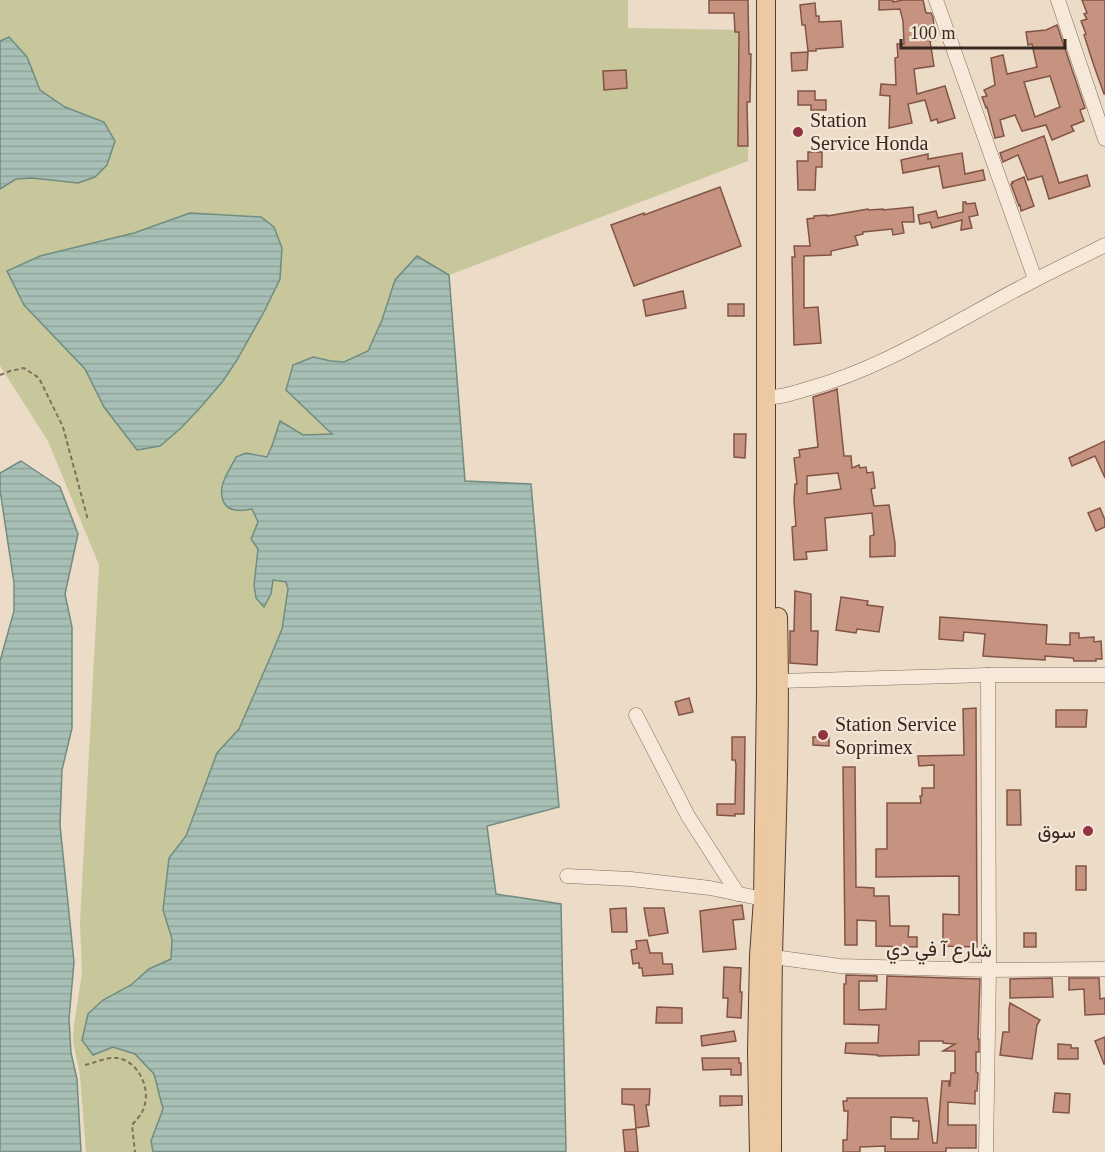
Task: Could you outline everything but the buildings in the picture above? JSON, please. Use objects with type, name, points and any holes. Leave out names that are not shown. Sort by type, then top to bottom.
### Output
[{"type":"main road","points":[[759,1152],[757,1051],[777,852],[780,681],[765,283],[766,0]]},
{"type":"main road","points":[[772,1152],[763,899],[778,0]]},
{"type":"street","points":[[936,0],[1035,279]]},
{"type":"street","points":[[1058,0],[1105,139]]},
{"type":"street","points":[[771,397],[823,385],[864,370],[956,324],[1035,279],[1105,245]]},
{"type":"street","points":[[780,681],[988,675],[1105,675]]},
{"type":"street","points":[[986,1152],[989,970],[988,675]]},
{"type":"street","points":[[636,715],[688,816],[738,894]]},
{"type":"street","points":[[567,876],[631,879],[710,888],[763,899]]},
{"type":"street","name":"شارع آ في دي","points":[[766,956],[840,966],[989,970],[1105,969]]},
{"type":"path","points":[[0,375],[24,368],[39,378],[63,428],[88,520]]},
{"type":"path","points":[[85,1065],[116,1058],[131,1062],[142,1076],[146,1093],[144,1109],[132,1125],[135,1152]]},
{"type":"green space","points":[[0,0],[628,0],[628,28],[746,30],[748,161],[449,275],[417,256],[395,280],[382,320],[368,351],[344,362],[313,357],[317,420],[333,435],[303,435],[280,421],[266,457],[258,454],[236,457],[230,470],[223,502],[236,511],[252,509],[258,522],[251,539],[258,548],[254,585],[264,607],[271,594],[273,580],[286,582],[288,589],[282,629],[239,729],[217,753],[186,836],[169,858],[163,910],[172,939],[171,959],[149,969],[131,985],[103,1000],[88,1014],[112,1047],[135,1054],[154,1074],[163,1109],[151,1141],[153,1152],[86,1152],[80,1075],[73,1041],[82,973],[80,922],[99,565],[48,441],[0,366]]},
{"type":"shaded area","points":[[9,37],[27,57],[40,90],[65,107],[104,122],[115,141],[107,165],[95,177],[78,183],[32,178],[16,179],[0,189],[0,41]]},
{"type":"shaded area","points":[[190,213],[261,217],[274,227],[282,248],[280,279],[265,310],[223,381],[181,428],[160,446],[137,450],[104,407],[85,369],[24,305],[7,271],[40,256],[134,233]]},
{"type":"shaded area","points":[[417,256],[449,275],[465,481],[531,484],[559,807],[487,826],[496,894],[561,904],[566,1152],[153,1152],[151,1141],[163,1109],[154,1074],[135,1054],[113,1047],[93,1055],[82,1040],[88,1014],[103,1000],[131,985],[149,969],[171,959],[172,939],[163,910],[169,858],[186,836],[217,753],[239,729],[282,629],[288,589],[286,582],[273,580],[271,594],[264,607],[256,598],[254,585],[258,549],[251,539],[258,522],[252,509],[233,510],[225,505],[222,494],[223,484],[236,457],[246,453],[267,457],[280,421],[303,435],[332,434],[286,390],[293,365],[313,357],[344,362],[368,351],[382,320],[395,280]]},
{"type":"shaded area","points":[[21,461],[60,487],[78,534],[65,594],[72,627],[72,728],[62,770],[60,825],[74,962],[69,1019],[71,1053],[77,1079],[81,1152],[0,1152],[0,661],[14,611],[14,583],[0,490],[0,473]]},
{"type":"place","name":"Station Service Honda","points":[[798,132]]},
{"type":"place","name":"Station Service Soprimex","points":[[823,735]]},
{"type":"place","name":"سوق","points":[[1088,831]]}]
